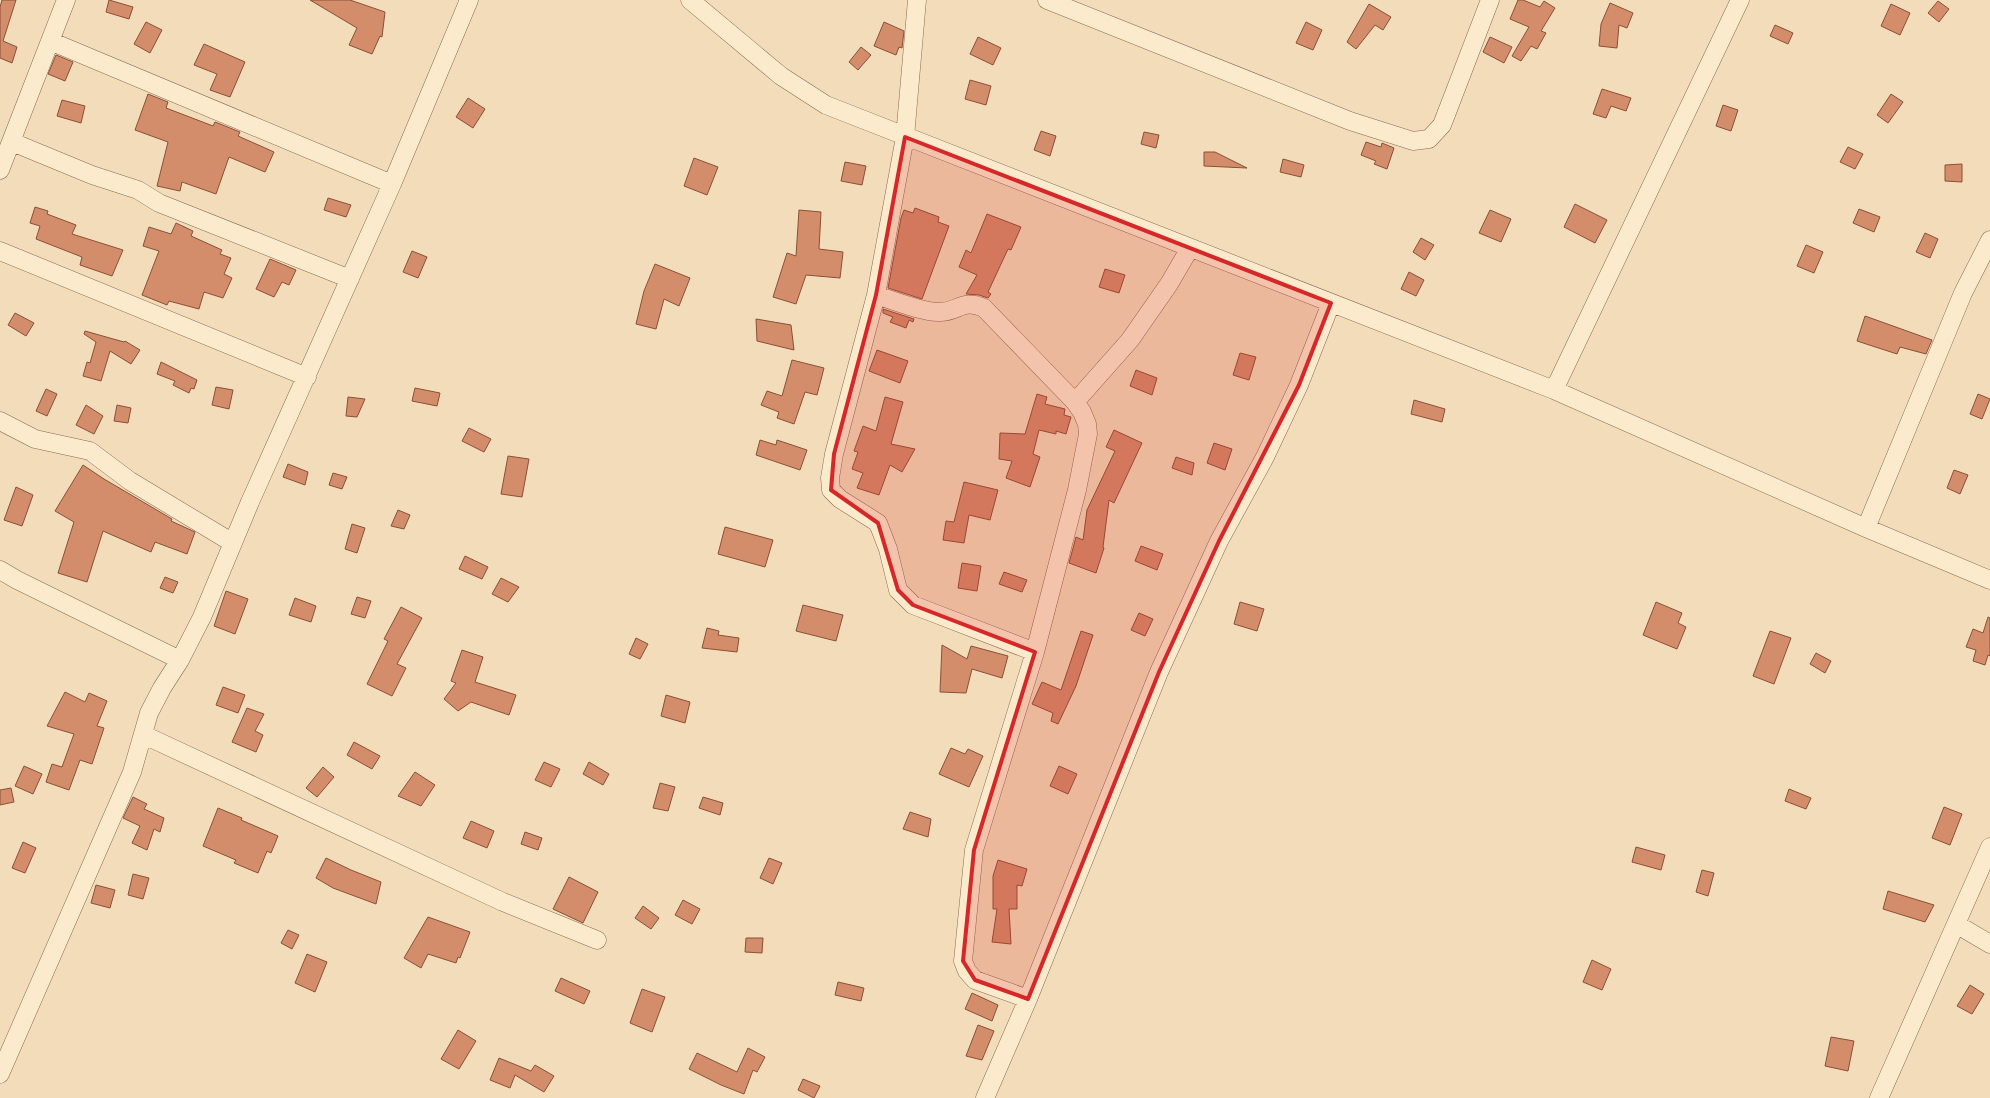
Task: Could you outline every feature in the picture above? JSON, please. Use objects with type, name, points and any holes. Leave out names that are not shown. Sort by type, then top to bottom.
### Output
[{"type":"street","points":[[0,170],[66,0]]},
{"type":"street","points":[[2,1065],[132,772],[149,713],[180,660],[202,617],[392,184],[469,0]]},
{"type":"street","points":[[690,0],[781,76],[826,105],[1554,390],[1866,528],[1990,580]]},
{"type":"street","points":[[917,0],[905,137],[876,295],[834,454],[830,478],[831,490],[840,499],[878,523],[888,549],[898,590],[913,605],[1035,652]]},
{"type":"street","points":[[1046,0],[1350,121],[1413,141],[1429,139],[1442,125],[1490,0]]},
{"type":"street","points":[[1554,390],[1740,0]]},
{"type":"street","points":[[50,41],[392,184]]},
{"type":"street","points":[[12,142],[92,175],[138,190],[159,203],[350,279]]},
{"type":"street","points":[[1866,528],[1963,293],[1990,240]]},
{"type":"street","points":[[1075,402],[1130,340],[1169,284],[1190,248]]},
{"type":"street","points":[[0,251],[307,377]]},
{"type":"street","points":[[876,295],[940,312],[963,304],[976,304],[984,308],[1075,402],[1087,424],[1088,434],[1077,490],[1035,652],[974,850],[963,961],[967,971],[975,980],[1028,999]]},
{"type":"street","points":[[985,1098],[1028,999],[1159,672],[1219,542],[1265,458],[1299,385],[1331,303]]},
{"type":"street","points":[[0,421],[35,439],[90,451],[130,481],[233,544]]},
{"type":"street","points":[[0,570],[16,580],[180,660]]},
{"type":"street","points":[[144,735],[503,902],[597,940]]},
{"type":"street","points":[[1879,1098],[1990,847]]},
{"type":"street","points":[[1956,924],[1990,944]]},
{"type":"highlighted area","points":[[905,137],[1331,303],[1299,385],[1219,541],[1159,672],[1028,999],[975,980],[963,961],[974,850],[1035,652],[913,605],[898,590],[878,523],[831,490],[834,454],[876,295]]},
{"type":"building","points":[[2,0],[16,0],[3,41],[17,47],[12,63],[0,58],[0,7]]},
{"type":"building","points":[[109,0],[133,7],[129,19],[106,12]]},
{"type":"building","points":[[310,0],[350,0],[385,12],[382,37],[380,36],[372,54],[349,45],[357,28]]},
{"type":"building","points":[[1518,0],[1523,0],[1540,7],[1544,1],[1555,8],[1541,31],[1546,33],[1537,49],[1531,46],[1521,61],[1512,56],[1529,27],[1510,19]]},
{"type":"building","points":[[1938,1],[1949,9],[1939,22],[1928,13]]},
{"type":"building","points":[[1610,3],[1633,13],[1627,28],[1619,25],[1617,48],[1599,46],[1601,24]]},
{"type":"building","points":[[1369,4],[1391,17],[1383,30],[1375,25],[1356,49],[1347,42]]},
{"type":"building","points":[[1891,4],[1910,13],[1900,35],[1881,26]]},
{"type":"building","points":[[146,22],[162,30],[150,53],[134,44]]},
{"type":"building","points":[[884,22],[904,31],[902,48],[899,47],[896,55],[874,46]]},
{"type":"building","points":[[1306,22],[1322,30],[1313,50],[1296,43]]},
{"type":"building","points":[[1775,25],[1793,33],[1788,44],[1770,36]]},
{"type":"building","points":[[978,37],[1001,48],[993,65],[970,54]]},
{"type":"building","points":[[1490,37],[1512,47],[1504,63],[1483,52]]},
{"type":"building","points":[[204,44],[245,62],[230,97],[210,90],[217,74],[194,65]]},
{"type":"building","points":[[861,47],[871,55],[858,70],[849,62]]},
{"type":"building","points":[[56,55],[73,62],[65,81],[48,74]]},
{"type":"building","points":[[970,80],[991,86],[986,105],[965,99]]},
{"type":"building","points":[[1602,89],[1631,98],[1626,111],[1611,106],[1606,118],[1593,114]]},
{"type":"building","points":[[148,94],[168,102],[166,108],[213,126],[215,122],[240,132],[238,136],[274,152],[265,172],[229,157],[216,194],[182,182],[180,191],[157,186],[168,142],[135,130]]},
{"type":"building","points":[[1891,94],[1903,102],[1888,123],[1877,115]]},
{"type":"building","points":[[468,98],[485,109],[473,128],[456,117]]},
{"type":"building","points":[[62,100],[85,106],[81,123],[57,116]]},
{"type":"building","points":[[1723,105],[1738,110],[1731,131],[1716,126]]},
{"type":"building","points":[[1041,131],[1056,136],[1050,156],[1034,150]]},
{"type":"building","points":[[1144,132],[1159,135],[1156,148],[1141,144]]},
{"type":"building","points":[[1366,142],[1381,147],[1382,143],[1394,148],[1387,169],[1374,164],[1376,161],[1361,155]]},
{"type":"building","points":[[1848,147],[1863,154],[1855,169],[1840,162]]},
{"type":"building","points":[[1204,152],[1215,152],[1247,168],[1204,166]]},
{"type":"building","points":[[694,158],[718,167],[707,195],[684,186]]},
{"type":"building","points":[[1283,159],[1304,165],[1301,177],[1280,172]]},
{"type":"building","points":[[845,162],[866,166],[862,185],[841,181]]},
{"type":"building","points":[[1962,164],[1962,182],[1945,181],[1945,165]]},
{"type":"building","points":[[328,198],[351,205],[346,217],[324,210]]},
{"type":"building","points":[[1575,204],[1607,220],[1595,243],[1564,227]]},
{"type":"building","points":[[35,207],[48,211],[47,214],[76,225],[72,234],[123,250],[112,276],[80,265],[82,257],[36,239],[40,226],[30,223]]},
{"type":"building","points":[[915,208],[939,217],[938,222],[949,226],[922,299],[888,288],[901,218],[904,210],[913,213]]},
{"type":"building","points":[[1859,209],[1880,217],[1874,232],[1853,223]]},
{"type":"building","points":[[799,210],[821,212],[819,249],[843,252],[840,278],[806,275],[796,304],[773,297],[787,253],[796,256]]},
{"type":"building","points":[[1490,210],[1511,219],[1501,242],[1479,233]]},
{"type":"building","points":[[987,214],[1021,227],[1011,250],[1008,249],[988,292],[991,294],[988,298],[966,294],[977,275],[959,267],[966,250],[971,253]]},
{"type":"building","points":[[176,223],[193,231],[191,236],[222,250],[220,254],[231,258],[224,274],[232,278],[223,298],[204,292],[199,309],[169,301],[167,305],[142,295],[159,251],[143,246],[149,227],[171,234]]},
{"type":"building","points":[[1925,233],[1938,239],[1930,258],[1916,252]]},
{"type":"building","points":[[1421,238],[1434,245],[1425,260],[1413,252]]},
{"type":"building","points":[[1806,245],[1823,252],[1814,273],[1797,266]]},
{"type":"building","points":[[412,251],[427,257],[418,278],[403,272]]},
{"type":"building","points":[[270,259],[296,270],[289,285],[282,282],[274,297],[256,289]]},
{"type":"building","points":[[655,264],[690,278],[679,306],[664,299],[656,329],[636,324],[644,291]]},
{"type":"building","points":[[1105,269],[1125,275],[1119,293],[1099,287]]},
{"type":"building","points":[[1409,272],[1424,280],[1416,296],[1401,289]]},
{"type":"building","points":[[883,309],[914,319],[913,322],[909,320],[906,328],[890,322],[893,317],[883,313]]},
{"type":"building","points":[[15,313],[34,323],[26,336],[8,325]]},
{"type":"building","points":[[1865,316],[1932,340],[1926,354],[1900,347],[1897,354],[1857,341]]},
{"type":"building","points":[[756,319],[791,325],[794,350],[757,341]]},
{"type":"building","points":[[85,331],[125,341],[140,350],[131,364],[110,351],[101,381],[83,376],[87,362],[90,363],[96,342],[84,334]]},
{"type":"building","points":[[877,350],[908,361],[900,383],[869,371]]},
{"type":"building","points":[[1240,353],[1256,357],[1249,380],[1233,375]]},
{"type":"building","points":[[792,360],[824,368],[817,395],[805,392],[794,424],[777,418],[779,412],[761,405],[767,391],[782,396]]},
{"type":"building","points":[[161,362],[197,380],[194,389],[191,388],[189,393],[173,385],[175,381],[157,374]]},
{"type":"building","points":[[1136,370],[1157,378],[1152,395],[1130,386]]},
{"type":"building","points":[[216,387],[233,390],[229,409],[212,405]]},
{"type":"building","points":[[415,388],[440,393],[437,406],[412,401]]},
{"type":"building","points":[[46,389],[57,394],[47,416],[36,411]]},
{"type":"building","points":[[1037,394],[1047,397],[1045,404],[1065,409],[1064,415],[1071,417],[1066,434],[1056,431],[1056,434],[1039,430],[1033,454],[1040,457],[1030,487],[1006,478],[1012,461],[999,459],[1000,433],[1025,434]]},
{"type":"building","points":[[1978,394],[1990,399],[1982,419],[1970,414]]},
{"type":"building","points":[[348,397],[365,399],[357,417],[346,416]]},
{"type":"building","points":[[885,397],[903,402],[891,444],[915,449],[902,472],[890,465],[879,495],[857,488],[863,473],[852,469],[858,452],[854,451],[863,426],[876,431]]},
{"type":"building","points":[[1414,400],[1445,409],[1442,422],[1411,414]]},
{"type":"building","points":[[86,405],[103,416],[94,434],[76,425]]},
{"type":"building","points":[[117,405],[131,408],[128,423],[114,421]]},
{"type":"building","points":[[469,428],[491,439],[484,452],[462,441]]},
{"type":"building","points":[[1114,430],[1142,443],[1114,503],[1109,500],[1104,548],[1096,573],[1069,563],[1076,537],[1083,540],[1087,510],[1115,451],[1106,447]]},
{"type":"building","points":[[760,440],[776,445],[777,440],[807,450],[800,470],[756,455]]},
{"type":"building","points":[[1214,443],[1232,449],[1225,470],[1207,463]]},
{"type":"building","points":[[508,456],[529,459],[522,497],[501,494]]},
{"type":"building","points":[[1176,457],[1194,463],[1192,475],[1172,468]]},
{"type":"building","points":[[288,464],[308,472],[305,485],[283,477]]},
{"type":"building","points":[[83,465],[172,519],[171,521],[195,532],[187,554],[155,542],[151,552],[103,531],[87,582],[58,573],[74,522],[55,511]]},
{"type":"building","points":[[1954,470],[1968,475],[1960,494],[1947,488]]},
{"type":"building","points":[[333,473],[347,477],[342,489],[329,485]]},
{"type":"building","points":[[964,482],[998,490],[990,520],[969,515],[964,543],[943,540],[946,521],[954,522]]},
{"type":"building","points":[[16,487],[33,495],[22,526],[4,520]]},
{"type":"building","points":[[398,510],[410,515],[404,529],[391,526]]},
{"type":"building","points":[[352,524],[365,528],[357,553],[345,549]]},
{"type":"building","points":[[725,527],[773,540],[765,567],[718,554]]},
{"type":"building","points":[[1141,546],[1163,554],[1157,570],[1135,561]]},
{"type":"building","points":[[465,556],[488,567],[482,579],[459,569]]},
{"type":"building","points":[[962,563],[981,566],[977,591],[958,588]]},
{"type":"building","points":[[1004,572],[1027,580],[1022,592],[999,584]]},
{"type":"building","points":[[165,577],[178,582],[173,593],[160,588]]},
{"type":"building","points":[[501,578],[519,587],[508,602],[492,594]]},
{"type":"building","points":[[226,591],[248,599],[235,634],[214,626]]},
{"type":"building","points":[[357,597],[371,601],[365,618],[351,614]]},
{"type":"building","points":[[295,598],[316,606],[311,622],[289,615]]},
{"type":"building","points":[[1240,602],[1264,609],[1257,631],[1234,624]]},
{"type":"building","points":[[1656,602],[1682,613],[1678,623],[1686,627],[1677,649],[1643,635]]},
{"type":"building","points":[[803,605],[843,615],[836,641],[796,631]]},
{"type":"building","points":[[401,607],[422,618],[397,664],[406,668],[392,696],[367,684],[388,641],[384,639]]},
{"type":"building","points":[[1139,613],[1153,619],[1145,636],[1131,630]]},
{"type":"building","points":[[1988,617],[1990,618],[1990,656],[1988,655],[1985,665],[1973,661],[1976,650],[1966,647],[1973,629],[1983,633]]},
{"type":"building","points":[[707,628],[719,631],[718,635],[739,638],[737,652],[702,648]]},
{"type":"building","points":[[1081,631],[1093,635],[1076,686],[1058,724],[1051,721],[1053,713],[1032,704],[1042,682],[1061,690]]},
{"type":"building","points":[[1770,631],[1791,638],[1774,684],[1753,676]]},
{"type":"building","points":[[636,638],[648,644],[640,659],[629,654]]},
{"type":"building","points":[[942,645],[967,659],[971,646],[1008,656],[1002,678],[972,669],[966,693],[940,692]]},
{"type":"building","points":[[462,650],[483,657],[475,682],[516,695],[509,715],[471,702],[458,711],[444,699],[456,683],[451,681]]},
{"type":"building","points":[[1816,653],[1831,661],[1825,673],[1810,664]]},
{"type":"building","points":[[223,687],[245,695],[238,713],[216,705]]},
{"type":"building","points":[[65,692],[85,702],[89,693],[107,701],[97,726],[104,728],[92,764],[80,760],[69,790],[46,782],[52,764],[62,767],[74,734],[47,726]]},
{"type":"building","points":[[666,695],[690,702],[685,723],[661,716]]},
{"type":"building","points":[[247,708],[264,714],[255,731],[263,735],[256,752],[232,742]]},
{"type":"building","points":[[354,742],[380,756],[372,769],[347,755]]},
{"type":"building","points":[[951,748],[965,754],[968,749],[983,756],[969,787],[939,774]]},
{"type":"building","points":[[544,762],[560,769],[551,787],[535,780]]},
{"type":"building","points":[[589,762],[609,774],[603,785],[583,774]]},
{"type":"building","points":[[24,766],[42,774],[33,794],[15,786]]},
{"type":"building","points":[[1059,766],[1077,774],[1068,794],[1050,786]]},
{"type":"building","points":[[323,767],[334,777],[317,797],[306,788]]},
{"type":"building","points":[[415,772],[435,785],[421,806],[398,796]]},
{"type":"building","points":[[660,783],[675,787],[668,811],[653,808]]},
{"type":"building","points":[[11,788],[14,802],[0,805],[0,790]]},
{"type":"building","points":[[1789,789],[1811,798],[1806,809],[1785,801]]},
{"type":"building","points":[[133,797],[147,804],[144,809],[164,818],[160,832],[154,829],[147,850],[132,843],[140,826],[123,818]]},
{"type":"building","points":[[703,797],[723,803],[720,815],[699,808]]},
{"type":"building","points":[[1944,807],[1962,814],[1950,845],[1932,838]]},
{"type":"building","points":[[218,808],[278,836],[271,853],[267,851],[258,873],[234,863],[236,860],[203,846]]},
{"type":"building","points":[[910,812],[931,819],[928,837],[903,829]]},
{"type":"building","points":[[471,821],[494,831],[487,848],[463,838]]},
{"type":"building","points":[[525,832],[542,838],[538,850],[521,844]]},
{"type":"building","points":[[23,842],[36,848],[25,873],[12,868]]},
{"type":"building","points":[[1636,847],[1665,855],[1661,870],[1632,862]]},
{"type":"building","points":[[326,858],[381,882],[376,904],[333,888],[316,878]]},
{"type":"building","points":[[769,858],[782,863],[773,884],[760,878]]},
{"type":"building","points":[[998,860],[1027,869],[1022,886],[1017,885],[1017,909],[1009,909],[1011,944],[992,942],[997,909],[993,909],[993,876]]},
{"type":"building","points":[[1702,870],[1714,873],[1708,896],[1696,892]]},
{"type":"building","points":[[133,874],[149,878],[143,899],[128,895]]},
{"type":"building","points":[[569,877],[598,892],[583,923],[553,909]]},
{"type":"building","points":[[96,885],[115,890],[110,908],[91,903]]},
{"type":"building","points":[[1888,891],[1934,905],[1925,922],[1883,909]]},
{"type":"building","points":[[683,900],[700,909],[692,924],[675,915]]},
{"type":"building","points":[[643,906],[659,918],[651,929],[635,918]]},
{"type":"building","points":[[428,917],[470,932],[460,958],[458,957],[456,963],[428,954],[421,968],[404,958]]},
{"type":"building","points":[[288,930],[299,935],[292,949],[281,943]]},
{"type":"building","points":[[746,938],[763,938],[762,953],[745,952]]},
{"type":"building","points":[[307,954],[327,962],[315,992],[295,983]]},
{"type":"building","points":[[1592,960],[1611,969],[1602,990],[1583,982]]},
{"type":"building","points":[[561,978],[590,991],[584,1004],[555,991]]},
{"type":"building","points":[[838,982],[864,988],[861,1001],[835,995]]},
{"type":"building","points":[[1970,985],[1984,994],[1972,1014],[1957,1006]]},
{"type":"building","points":[[642,989],[665,997],[652,1032],[630,1023]]},
{"type":"building","points":[[972,993],[998,1005],[992,1021],[965,1009]]},
{"type":"building","points":[[978,1025],[994,1031],[982,1060],[966,1056]]},
{"type":"building","points":[[458,1030],[476,1041],[459,1069],[441,1059]]},
{"type":"building","points":[[1831,1037],[1854,1041],[1848,1071],[1825,1066]]},
{"type":"building","points":[[748,1048],[765,1057],[757,1072],[753,1070],[744,1094],[689,1069],[697,1053],[737,1072]]},
{"type":"building","points":[[499,1058],[531,1071],[535,1065],[554,1076],[544,1092],[515,1075],[510,1088],[490,1080]]},
{"type":"building","points":[[803,1079],[820,1086],[814,1098],[798,1090]]}]
